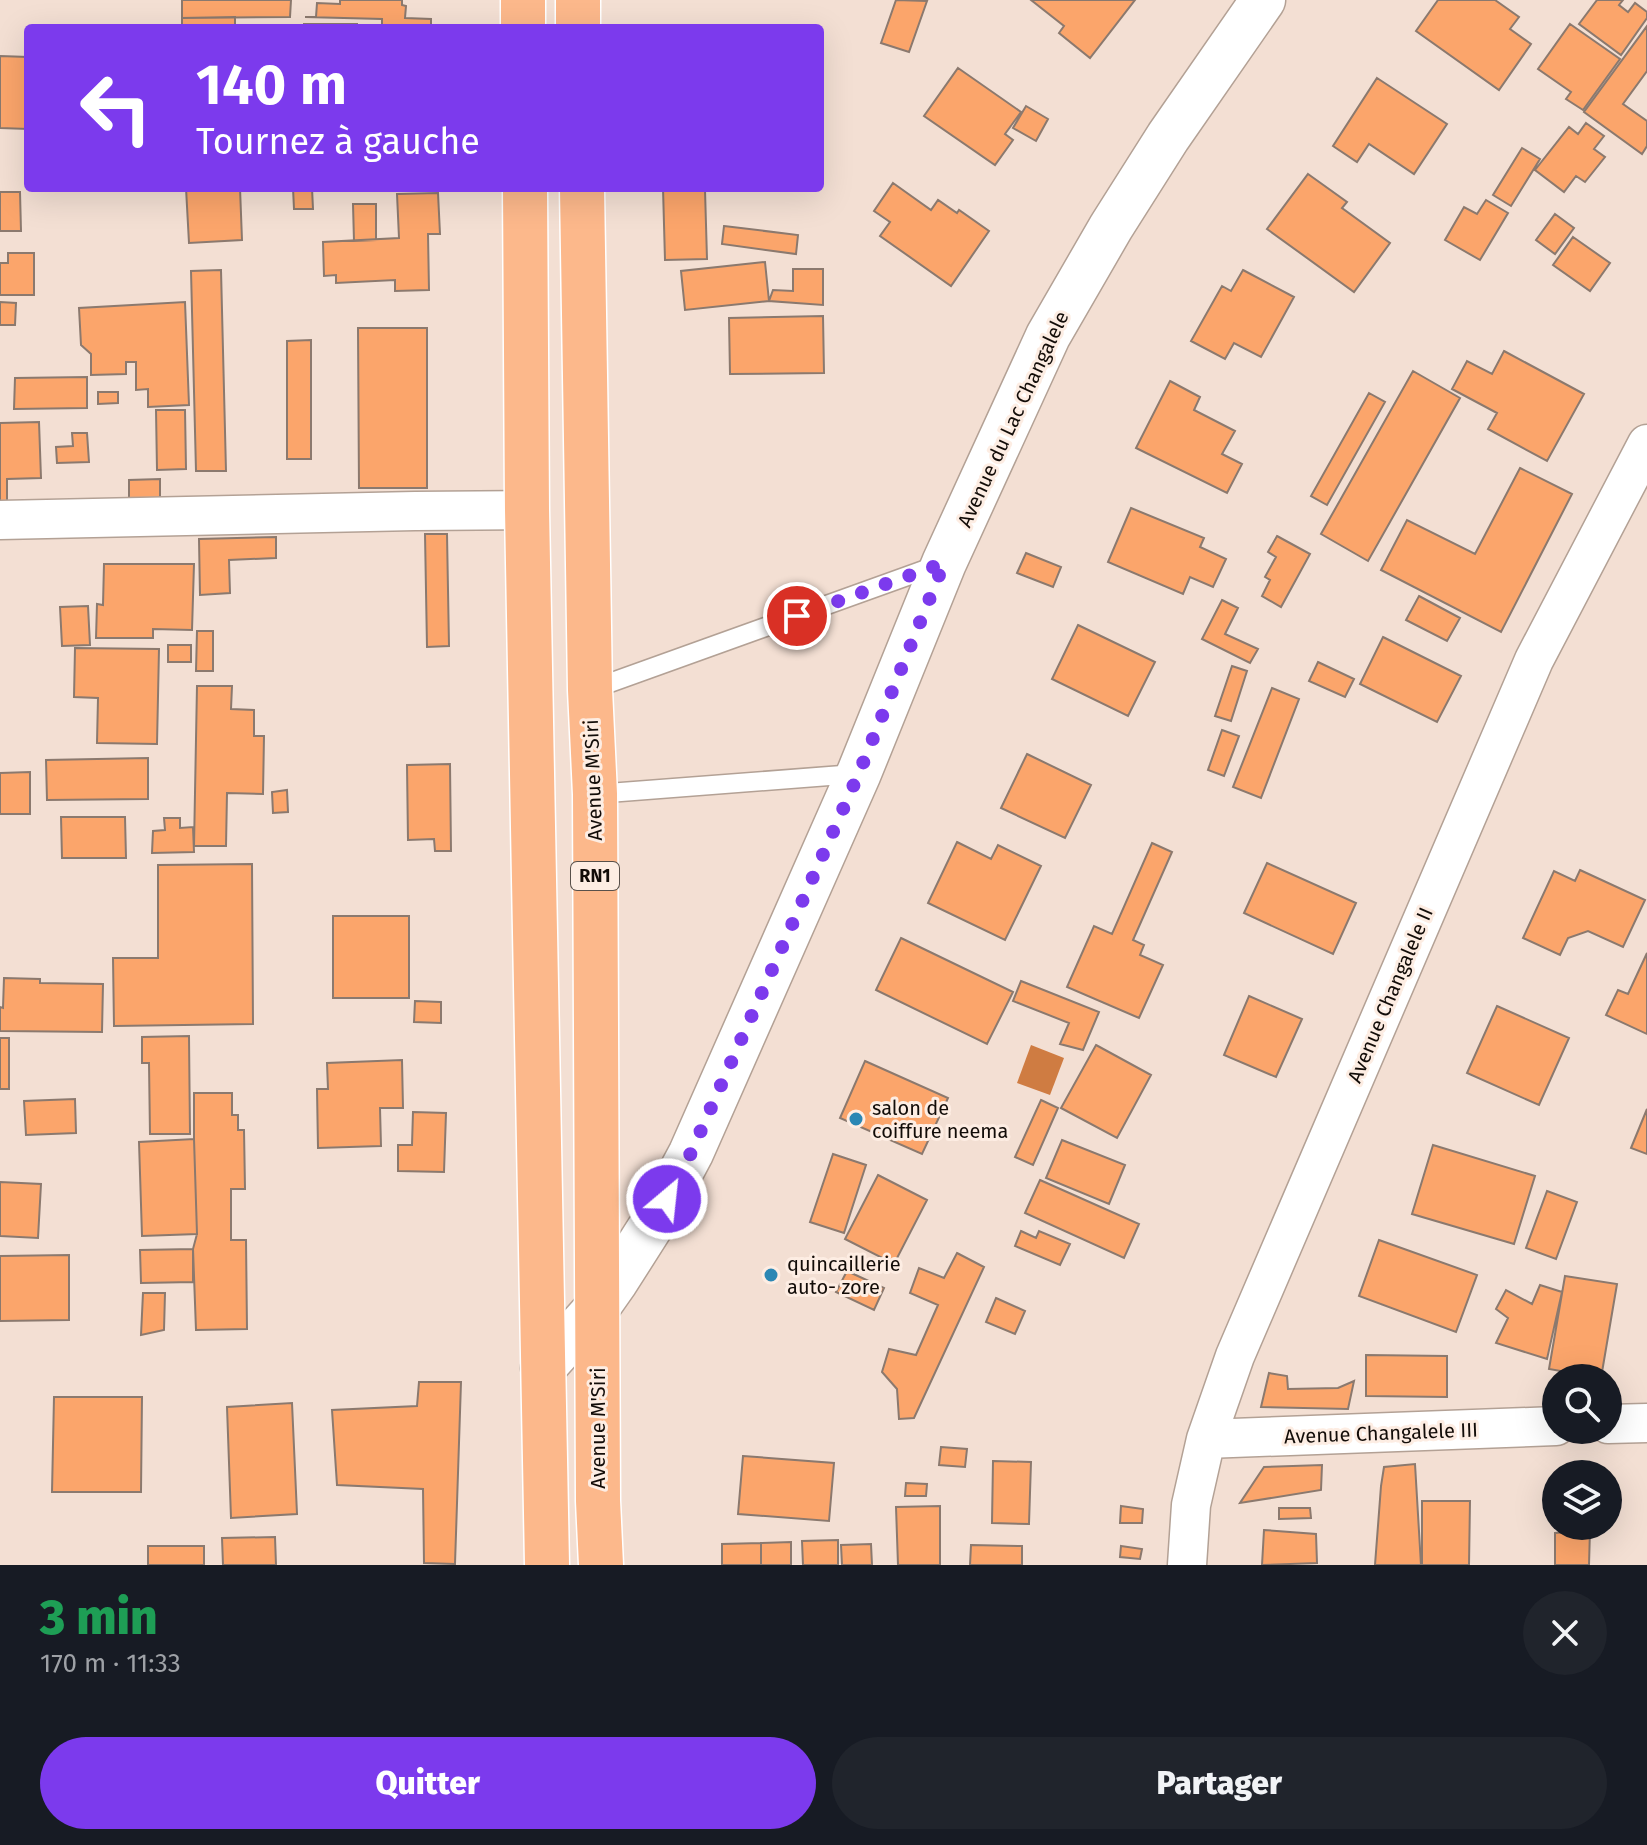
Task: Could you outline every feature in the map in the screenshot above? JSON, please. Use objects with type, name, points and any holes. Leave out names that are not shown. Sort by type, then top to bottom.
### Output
[{"type":"highway","points":[[523,0],[523,24]]},
{"type":"highway","points":[[578,0],[578,24]]},
{"type":"highway","points":[[525,192],[527,510],[547,1565]]},
{"type":"highway","name":"Avenue M'Siri","points":[[582,192],[590,690],[595,794],[598,1501],[601,1565]]},
{"type":"street","name":"Avenue du Lac Changalele","points":[[543,1368],[597,1308],[658,1215],[691,1153],[859,773],[944,563],[1048,336],[1160,150],[1263,0]]},
{"type":"street","name":"Avenue Changalele II","points":[[1187,1565],[1191,1505],[1206,1439],[1235,1356],[1534,660],[1647,444]]},
{"type":"street","points":[[0,520],[527,510]]},
{"type":"street","points":[[1622,1424],[1647,1423]]},
{"type":"street","name":"Avenue Changalele III","points":[[1206,1439],[1542,1427]]},
{"type":"lane","points":[[590,690],[944,563]]},
{"type":"lane","points":[[595,794],[859,773]]},
{"type":"shaded area","points":[[1031,1045],[1064,1058],[1050,1095],[1017,1083]]},
{"type":"building","points":[[182,0],[291,0],[290,17],[182,18]]},
{"type":"building","points":[[340,0],[402,0],[402,5],[406,6],[405,18],[431,19],[431,24],[382,24],[382,19],[305,17],[316,17],[317,3],[340,4]]},
{"type":"building","points":[[896,0],[927,1],[909,52],[881,43]]},
{"type":"building","points":[[1031,0],[1135,0],[1090,58],[1059,33],[1064,26]]},
{"type":"building","points":[[1438,0],[1495,0],[1519,17],[1510,29],[1531,44],[1499,90],[1416,31]]},
{"type":"building","points":[[1597,0],[1623,0],[1619,5],[1628,12],[1635,3],[1647,12],[1647,18],[1621,55],[1579,24]]},
{"type":"building","points":[[235,17],[235,24],[182,24],[182,18]]},
{"type":"building","points":[[1570,24],[1620,59],[1583,110],[1566,99],[1571,92],[1538,69]]},
{"type":"building","points":[[1647,26],[1647,71],[1623,104],[1647,121],[1647,146],[1642,154],[1584,112]]},
{"type":"building","points":[[0,56],[24,57],[24,129],[0,128]]},
{"type":"building","points":[[958,68],[1021,112],[1005,134],[1013,140],[995,165],[924,116]]},
{"type":"building","points":[[1377,78],[1447,124],[1414,174],[1369,144],[1357,162],[1333,146]]},
{"type":"building","points":[[1026,106],[1048,119],[1036,141],[1013,128]]},
{"type":"building","points":[[1586,123],[1604,136],[1594,149],[1605,157],[1585,182],[1576,176],[1564,192],[1535,170],[1569,127],[1578,134]]},
{"type":"building","points":[[1522,148],[1540,159],[1511,206],[1493,195]]},
{"type":"building","points":[[1308,174],[1347,202],[1342,208],[1390,243],[1354,292],[1267,229]]},
{"type":"building","points":[[893,183],[931,210],[938,200],[989,231],[951,286],[880,236],[890,222],[874,211]]},
{"type":"building","points":[[0,192],[20,192],[21,231],[0,231]]},
{"type":"building","points":[[186,192],[240,192],[242,240],[189,243]]},
{"type":"building","points":[[293,192],[312,192],[313,209],[294,209]]},
{"type":"building","points":[[663,192],[705,192],[707,259],[665,260]]},
{"type":"building","points":[[438,193],[440,234],[428,234],[429,290],[395,291],[395,280],[336,283],[336,275],[324,276],[323,242],[399,238],[397,194]]},
{"type":"building","points":[[1486,200],[1508,213],[1480,260],[1445,240],[1464,207],[1477,214]]},
{"type":"building","points":[[353,204],[376,204],[376,240],[354,241]]},
{"type":"building","points":[[1555,214],[1574,228],[1555,254],[1536,240]]},
{"type":"building","points":[[724,226],[798,235],[796,254],[722,244]]},
{"type":"building","points":[[1573,237],[1610,263],[1590,291],[1553,265]]},
{"type":"building","points":[[8,253],[34,253],[34,295],[0,295],[0,263],[8,263]]},
{"type":"building","points":[[765,262],[769,301],[685,310],[681,271]]},
{"type":"building","points":[[793,269],[823,269],[823,305],[769,301],[773,290],[793,291]]},
{"type":"building","points":[[221,270],[226,471],[196,471],[191,271]]},
{"type":"building","points":[[1243,270],[1294,297],[1261,357],[1234,343],[1225,359],[1191,341],[1222,286],[1231,291]]},
{"type":"building","points":[[0,302],[16,303],[15,325],[0,325]]},
{"type":"building","points":[[185,302],[189,405],[148,407],[148,389],[136,390],[136,362],[126,362],[126,374],[91,375],[91,354],[81,345],[79,308]]},
{"type":"building","points":[[823,316],[824,373],[730,374],[729,318]]},
{"type":"building","points":[[358,328],[427,328],[427,488],[359,488]]},
{"type":"building","points":[[311,340],[311,459],[287,459],[287,341]]},
{"type":"building","points":[[1504,351],[1584,394],[1547,461],[1488,429],[1497,413],[1452,389],[1467,361],[1492,374]]},
{"type":"building","points":[[1413,371],[1460,398],[1368,561],[1321,534]]},
{"type":"building","points":[[87,377],[87,408],[14,409],[15,378]]},
{"type":"building","points":[[1170,381],[1200,397],[1194,410],[1235,431],[1222,454],[1242,464],[1227,493],[1136,448]]},
{"type":"building","points":[[98,392],[118,392],[118,403],[98,404]]},
{"type":"building","points":[[1369,393],[1385,402],[1327,505],[1311,496]]},
{"type":"building","points":[[156,410],[185,410],[186,469],[157,470]]},
{"type":"building","points":[[39,422],[41,478],[7,479],[7,502],[0,503],[0,423]]},
{"type":"building","points":[[72,433],[87,433],[89,462],[57,463],[56,447],[73,446]]},
{"type":"building","points":[[1520,468],[1572,494],[1501,632],[1381,570],[1407,520],[1475,554]]},
{"type":"building","points":[[160,479],[160,508],[129,509],[129,480]]},
{"type":"building","points":[[1131,508],[1204,538],[1200,547],[1226,559],[1213,587],[1190,577],[1183,594],[1108,562]]},
{"type":"building","points":[[425,534],[447,534],[449,646],[427,647]]},
{"type":"building","points":[[1277,536],[1310,554],[1281,607],[1262,596],[1270,580],[1265,577],[1276,557],[1268,552]]},
{"type":"building","points":[[276,537],[276,558],[229,560],[230,593],[200,595],[199,539]]},
{"type":"building","points":[[1026,553],[1061,567],[1053,587],[1017,573]]},
{"type":"building","points":[[104,564],[194,564],[192,630],[153,629],[153,638],[96,638],[97,604],[103,605]]},
{"type":"building","points":[[1419,596],[1460,618],[1447,641],[1406,620]]},
{"type":"building","points":[[1222,600],[1238,608],[1225,634],[1258,649],[1250,663],[1202,639]]},
{"type":"building","points":[[88,606],[90,645],[62,646],[60,607]]},
{"type":"building","points":[[1078,625],[1155,662],[1128,716],[1052,679]]},
{"type":"building","points":[[197,631],[213,631],[213,671],[196,671]]},
{"type":"building","points":[[1383,637],[1461,676],[1437,722],[1360,684]]},
{"type":"building","points":[[168,645],[191,645],[191,662],[168,662]]},
{"type":"building","points":[[75,648],[159,649],[157,744],[97,743],[98,698],[74,697]]},
{"type":"building","points":[[1318,662],[1354,679],[1345,697],[1309,681]]},
{"type":"building","points":[[1232,666],[1247,671],[1231,721],[1215,716]]},
{"type":"building","points":[[197,686],[232,686],[231,709],[254,710],[254,736],[264,736],[263,794],[227,793],[226,846],[194,846]]},
{"type":"building","points":[[1272,688],[1299,699],[1261,798],[1233,787]]},
{"type":"building","points":[[1222,730],[1239,736],[1224,776],[1208,770]]},
{"type":"building","points":[[1027,754],[1091,785],[1065,838],[1001,808]]},
{"type":"building","points":[[148,758],[148,799],[47,800],[46,760]]},
{"type":"building","points":[[450,764],[451,851],[435,851],[434,839],[408,840],[407,765]]},
{"type":"building","points":[[30,772],[30,814],[0,814],[0,773]]},
{"type":"building","points":[[287,790],[288,812],[273,813],[272,792]]},
{"type":"building","points":[[61,817],[125,817],[126,858],[62,858]]},
{"type":"building","points":[[164,818],[180,818],[180,828],[193,827],[194,852],[152,853],[153,831],[165,830]]},
{"type":"building","points":[[957,842],[991,859],[998,845],[1041,866],[1005,940],[928,903]]},
{"type":"building","points":[[1152,843],[1172,852],[1133,940],[1144,945],[1140,955],[1163,965],[1139,1018],[1067,987],[1094,926],[1112,934]]},
{"type":"building","points":[[1267,863],[1356,903],[1333,954],[1244,913]]},
{"type":"building","points":[[252,864],[253,1024],[114,1026],[113,958],[158,958],[158,865]]},
{"type":"building","points":[[1580,870],[1645,900],[1623,947],[1588,931],[1568,938],[1560,955],[1523,938],[1554,871],[1575,881]]},
{"type":"building","points":[[333,916],[409,916],[409,998],[333,998]]},
{"type":"building","points":[[901,938],[1013,992],[987,1044],[876,990]]},
{"type":"building","points":[[1647,953],[1647,1034],[1606,1015],[1618,990],[1628,994]]},
{"type":"building","points":[[4,978],[40,979],[40,983],[103,984],[102,1032],[0,1031]]},
{"type":"building","points":[[1021,981],[1099,1012],[1083,1050],[1060,1044],[1069,1023],[1013,1001]]},
{"type":"building","points":[[1249,996],[1302,1019],[1276,1077],[1224,1055]]},
{"type":"building","points":[[415,1001],[441,1002],[441,1023],[414,1022]]},
{"type":"building","points":[[1497,1006],[1569,1038],[1539,1105],[1467,1073]]},
{"type":"building","points":[[189,1036],[190,1134],[150,1134],[149,1063],[142,1063],[142,1037]]},
{"type":"building","points":[[0,1038],[9,1038],[9,1089],[0,1089]]},
{"type":"building","points":[[1096,1045],[1151,1075],[1117,1138],[1061,1108]]},
{"type":"building","points":[[402,1060],[403,1108],[380,1108],[381,1146],[318,1148],[317,1089],[328,1089],[327,1063]]},
{"type":"building","points":[[865,1061],[948,1098],[922,1154],[840,1118]]},
{"type":"building","points":[[194,1093],[232,1093],[232,1115],[238,1115],[238,1130],[244,1130],[245,1189],[231,1189],[231,1240],[246,1240],[247,1329],[196,1330]]},
{"type":"building","points":[[75,1099],[76,1133],[26,1135],[24,1101]]},
{"type":"building","points":[[1041,1100],[1058,1108],[1033,1165],[1015,1157]]},
{"type":"building","points":[[1647,1109],[1647,1154],[1631,1148]]},
{"type":"building","points":[[413,1112],[446,1113],[444,1172],[398,1171],[398,1145],[412,1145]]},
{"type":"building","points":[[194,1139],[197,1234],[142,1236],[139,1142]]},
{"type":"building","points":[[1062,1140],[1125,1165],[1109,1204],[1046,1178]]},
{"type":"building","points":[[1433,1145],[1535,1176],[1514,1244],[1412,1214]]},
{"type":"building","points":[[833,1154],[866,1165],[844,1233],[810,1222]]},
{"type":"building","points":[[878,1175],[927,1200],[894,1264],[845,1239]]},
{"type":"building","points":[[1040,1180],[1139,1224],[1124,1258],[1025,1213]]},
{"type":"building","points":[[0,1182],[41,1184],[38,1238],[0,1236]]},
{"type":"building","points":[[1547,1191],[1577,1202],[1556,1259],[1526,1248]]},
{"type":"building","points":[[1021,1231],[1036,1238],[1039,1231],[1070,1244],[1060,1265],[1015,1246]]},
{"type":"building","points":[[1379,1240],[1477,1275],[1456,1332],[1359,1296]]},
{"type":"building","points":[[193,1249],[193,1282],[141,1283],[140,1250]]},
{"type":"building","points":[[957,1253],[984,1267],[914,1418],[899,1419],[897,1389],[882,1372],[889,1349],[916,1355],[938,1305],[910,1293],[919,1268],[944,1278]]},
{"type":"building","points":[[69,1255],[69,1320],[0,1321],[0,1256]]},
{"type":"building","points":[[847,1271],[884,1288],[874,1310],[836,1292]]},
{"type":"building","points":[[1565,1276],[1617,1284],[1603,1364],[1550,1364]]},
{"type":"building","points":[[1540,1285],[1562,1292],[1547,1359],[1496,1343],[1508,1318],[1496,1309],[1506,1290],[1532,1304]]},
{"type":"building","points":[[143,1293],[165,1293],[164,1330],[141,1335]]},
{"type":"building","points":[[996,1298],[1025,1311],[1015,1334],[986,1322]]},
{"type":"building","points":[[1366,1355],[1447,1356],[1447,1397],[1366,1396]]},
{"type":"building","points":[[1269,1373],[1287,1376],[1288,1389],[1338,1388],[1354,1381],[1348,1409],[1261,1407]]},
{"type":"building","points":[[419,1382],[461,1382],[455,1564],[424,1563],[423,1489],[337,1485],[332,1410],[417,1406]]},
{"type":"building","points":[[54,1397],[142,1397],[141,1492],[52,1492]]},
{"type":"building","points":[[292,1403],[297,1514],[231,1518],[227,1407]]},
{"type":"building","points":[[941,1447],[967,1449],[965,1467],[939,1465]]},
{"type":"building","points":[[743,1456],[834,1463],[829,1521],[738,1514]]},
{"type":"building","points":[[993,1461],[1031,1462],[1029,1524],[992,1523]]},
{"type":"building","points":[[1415,1464],[1421,1565],[1375,1565],[1384,1467]]},
{"type":"building","points":[[1322,1465],[1321,1490],[1240,1503],[1264,1467]]},
{"type":"building","points":[[906,1483],[927,1484],[926,1496],[905,1496]]},
{"type":"building","points":[[1422,1501],[1470,1501],[1469,1565],[1422,1565]]},
{"type":"building","points":[[940,1506],[940,1565],[898,1565],[896,1507]]},
{"type":"building","points":[[1121,1506],[1143,1509],[1142,1523],[1120,1523]]},
{"type":"building","points":[[1279,1508],[1310,1508],[1311,1518],[1279,1519]]},
{"type":"building","points":[[1264,1530],[1316,1534],[1317,1563],[1262,1565]]},
{"type":"building","points":[[275,1537],[276,1565],[223,1565],[222,1538]]},
{"type":"building","points":[[838,1540],[838,1565],[803,1565],[802,1541]]},
{"type":"building","points":[[1555,1540],[1590,1540],[1589,1565],[1555,1565]]},
{"type":"building","points":[[791,1542],[791,1565],[761,1565],[761,1543]]},
{"type":"building","points":[[761,1543],[761,1565],[722,1565],[722,1544]]},
{"type":"building","points":[[871,1544],[872,1565],[842,1565],[841,1545]]},
{"type":"building","points":[[971,1545],[1022,1546],[1022,1565],[970,1565]]},
{"type":"building","points":[[148,1546],[204,1546],[204,1565],[148,1565]]},
{"type":"building","points":[[1121,1546],[1142,1549],[1140,1559],[1120,1557]]},
{"type":"place","name":"salon de coiffure neema","points":[[856,1119]]},
{"type":"place","name":"quincaillerie auto- zore","points":[[771,1275]]},
{"type":"route","points":[[667,1199],[691,1153],[859,773],[944,563],[797,616]]}]
